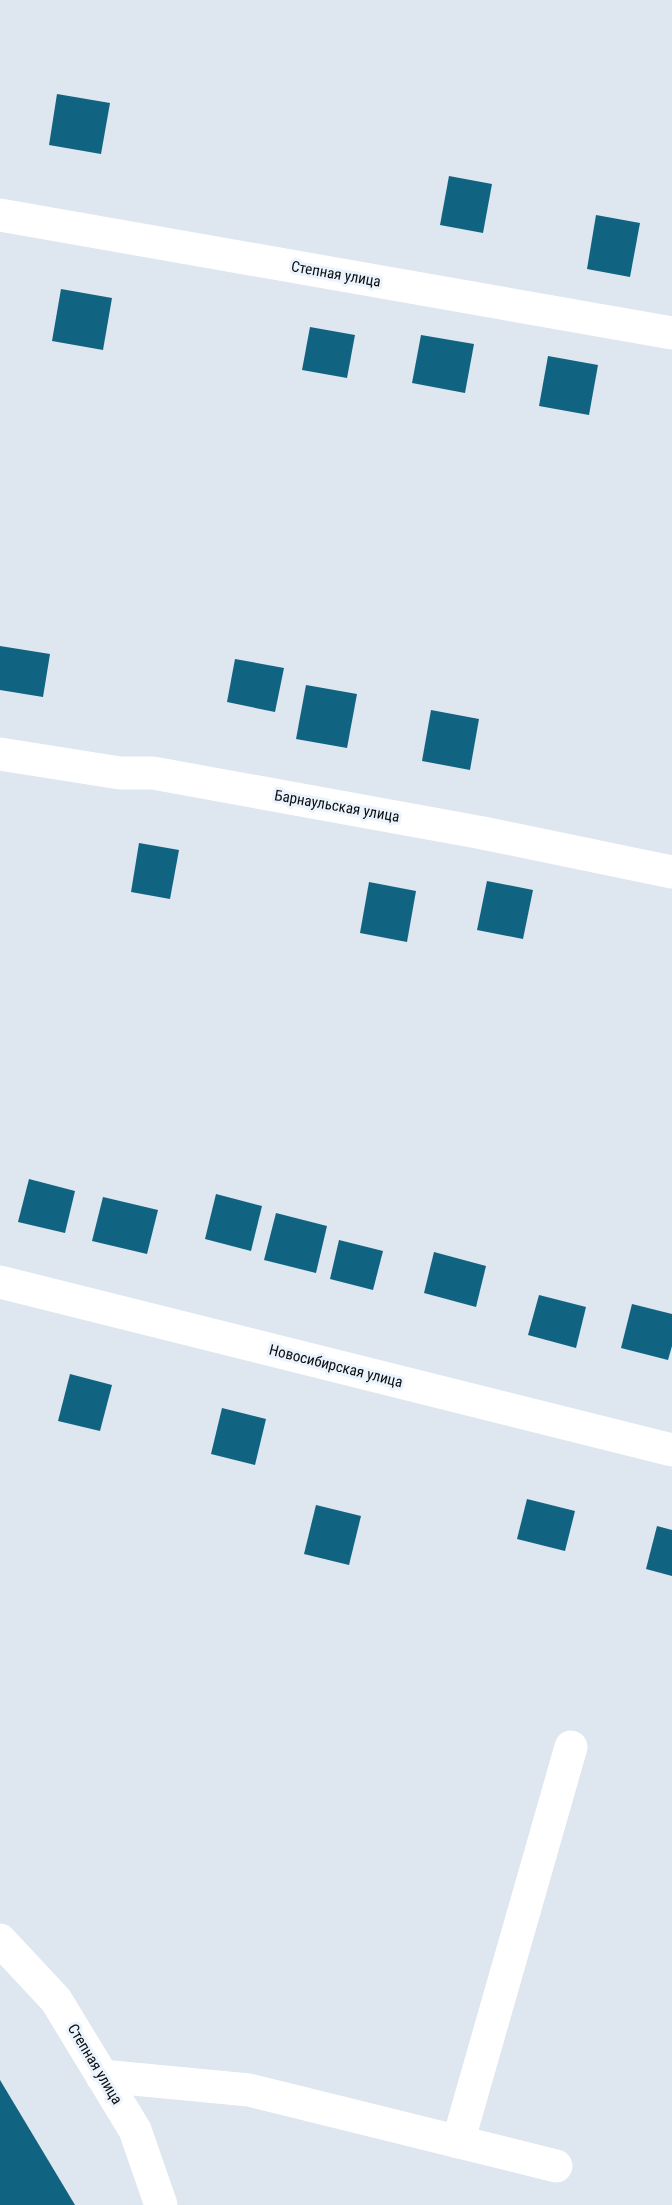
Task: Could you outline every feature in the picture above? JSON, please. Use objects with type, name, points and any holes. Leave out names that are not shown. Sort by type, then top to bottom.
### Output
[{"type":"street","name":"Степная улица","points":[[0,214],[672,333]]},
{"type":"street","name":"Барнаульская улица","points":[[0,754],[120,773],[153,773],[483,833],[672,872]]},
{"type":"street","name":"Новосибирская улица","points":[[0,1282],[672,1450]]},
{"type":"street","points":[[458,2142],[571,1747]]},
{"type":"street","name":"Степная улица","points":[[0,1940],[56,2000],[135,2130],[161,2205]]},
{"type":"street","points":[[102,2076],[249,2090],[556,2166]]},
{"type":"building","points":[[57,94],[110,103],[101,154],[49,145]]},
{"type":"building","points":[[449,176],[492,184],[483,233],[440,225]]},
{"type":"building","points":[[596,215],[640,223],[630,277],[587,269]]},
{"type":"building","points":[[61,289],[112,298],[103,350],[52,341]]},
{"type":"building","points":[[310,327],[355,335],[347,378],[302,370]]},
{"type":"building","points":[[421,335],[474,344],[465,393],[412,383]]},
{"type":"building","points":[[548,356],[598,365],[589,415],[539,406]]},
{"type":"building","points":[[0,646],[50,654],[43,697],[0,690]]},
{"type":"building","points":[[235,659],[284,668],[275,712],[227,702]]},
{"type":"building","points":[[306,685],[357,694],[347,748],[296,739]]},
{"type":"building","points":[[431,710],[479,719],[470,770],[422,761]]},
{"type":"building","points":[[139,843],[179,850],[170,899],[131,892]]},
{"type":"building","points":[[487,881],[533,890],[523,939],[477,930]]},
{"type":"building","points":[[369,882],[416,891],[407,942],[360,933]]},
{"type":"building","points":[[29,1179],[75,1191],[65,1233],[18,1222]]},
{"type":"building","points":[[216,1194],[262,1206],[251,1251],[205,1239]]},
{"type":"building","points":[[103,1197],[158,1210],[147,1254],[92,1241]]},
{"type":"building","points":[[276,1213],[327,1226],[316,1273],[264,1260]]},
{"type":"building","points":[[339,1240],[383,1251],[373,1290],[330,1279]]},
{"type":"building","points":[[434,1252],[486,1266],[476,1307],[424,1293]]},
{"type":"building","points":[[539,1295],[586,1307],[576,1348],[528,1335]]},
{"type":"building","points":[[632,1304],[672,1314],[672,1346],[668,1360],[621,1348]]},
{"type":"building","points":[[70,1374],[112,1385],[100,1431],[58,1421]]},
{"type":"building","points":[[222,1408],[266,1419],[255,1465],[211,1454]]},
{"type":"building","points":[[527,1499],[575,1511],[565,1551],[517,1539]]},
{"type":"building","points":[[316,1505],[361,1516],[349,1565],[304,1554]]},
{"type":"building","points":[[657,1526],[672,1530],[672,1576],[646,1569]]},
{"type":"building","points":[[0,2080],[75,2205],[0,2205]]}]
